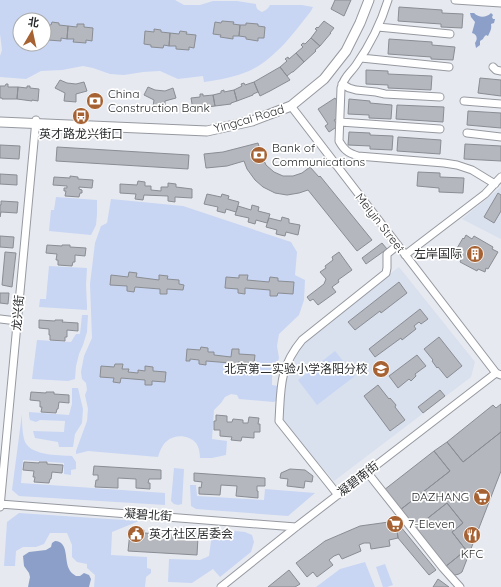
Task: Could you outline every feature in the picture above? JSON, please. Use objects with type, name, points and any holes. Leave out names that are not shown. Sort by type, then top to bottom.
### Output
[{"type":"main road","name":"Yingcai Road","points":[[0,122],[206,127],[251,117],[289,103],[322,76],[342,48],[356,21],[364,0]]},
{"type":"main road","name":"Yingcai Road","points":[[0,118],[36,122],[207,131],[252,121],[291,106],[324,79],[346,51],[360,23],[369,0]]},
{"type":"street","points":[[388,0],[383,16],[372,38],[355,66],[347,74],[342,84],[340,141],[343,148],[349,154],[358,156],[457,165],[472,170],[495,184]]},
{"type":"street","points":[[455,0],[501,3]]},
{"type":"street","points":[[378,27],[450,34]]},
{"type":"street","points":[[360,58],[449,67]]},
{"type":"street","points":[[493,67],[496,70],[501,71]]},
{"type":"street","points":[[342,84],[349,88],[385,94],[440,97]]},
{"type":"street","points":[[464,101],[501,104]]},
{"type":"street","name":"Meiyin Street","points":[[291,106],[498,374]]},
{"type":"street","name":"龙兴街","points":[[0,505],[36,122]]},
{"type":"street","points":[[340,122],[440,129]]},
{"type":"street","points":[[467,133],[501,137]]},
{"type":"street","points":[[405,255],[485,194],[501,177]]},
{"type":"street","points":[[338,495],[279,421],[283,374],[294,349],[302,340],[386,273],[387,254],[398,245]]},
{"type":"street","points":[[0,319],[17,321]]},
{"type":"street","name":"凝碧南街","points":[[221,587],[367,472],[498,374]]},
{"type":"street","points":[[367,472],[443,568],[460,587]]},
{"type":"street","name":"凝碧北街","points":[[0,505],[296,527]]},
{"type":"shaded area","points":[[0,0],[175,0],[184,5],[200,5],[213,1],[237,1],[256,4],[256,7],[262,12],[270,5],[302,5],[313,7],[291,36],[276,53],[267,60],[249,71],[238,75],[204,82],[203,76],[178,79],[160,71],[124,75],[110,74],[83,66],[62,70],[41,71],[26,79],[0,77],[0,56],[2,50],[0,34]]},
{"type":"shaded area","points":[[470,13],[474,13],[482,17],[491,13],[493,15],[493,19],[495,19],[494,23],[491,24],[491,29],[488,36],[486,35],[480,41],[480,45],[476,48],[476,37],[475,34],[472,33],[475,22]]},
{"type":"shaded area","points":[[501,187],[501,239],[462,219]]},
{"type":"shaded area","points":[[56,197],[97,200],[96,225],[91,235],[49,231],[51,210],[54,210]]},
{"type":"shaded area","points":[[111,199],[183,206],[291,242],[297,252],[295,275],[305,280],[304,300],[299,315],[279,334],[277,346],[279,358],[272,377],[272,385],[278,386],[277,400],[274,402],[239,399],[237,395],[231,394],[225,397],[214,410],[212,439],[227,441],[226,455],[212,458],[200,458],[199,448],[196,443],[190,438],[182,436],[174,437],[167,441],[162,446],[158,457],[88,451],[76,454],[87,421],[88,409],[85,395],[87,390],[86,383],[82,379],[81,372],[84,356],[92,338],[90,284],[95,243],[101,226],[107,223]]},
{"type":"shaded area","points":[[49,266],[87,268],[87,310],[39,307],[40,299],[46,299]]},
{"type":"shaded area","name":"北京第二实验小学洛阳分校","points":[[399,267],[475,362],[471,377],[334,481],[289,429],[281,417],[285,376],[293,357],[304,341]]},
{"type":"shaded area","points":[[82,315],[88,315],[87,332],[79,354],[75,379],[68,381],[32,379],[37,340],[71,342],[76,334],[80,334]]},
{"type":"shaded area","points":[[335,351],[355,376],[317,405],[298,380]]},
{"type":"shaded area","points":[[72,388],[78,388],[83,409],[82,423],[75,434],[73,447],[59,447],[58,442],[35,438],[33,431],[64,432],[65,421],[40,420],[36,422],[30,420],[29,412],[69,415],[72,404]]},
{"type":"shaded area","points":[[22,414],[23,433],[27,445],[31,449],[44,454],[72,456],[76,462],[76,469],[71,470],[71,475],[64,474],[64,463],[23,460],[21,483],[165,493],[165,505],[19,496],[12,490]]},
{"type":"shaded area","points":[[174,468],[184,469],[182,504],[178,505],[171,501]]},
{"type":"shaded area","points":[[190,485],[196,485],[197,496],[264,500],[265,489],[315,493],[288,516],[196,509],[191,506]]},
{"type":"shaded area","points":[[19,513],[139,521],[112,532],[111,555],[147,557],[147,568],[151,569],[151,573],[146,577],[145,587],[94,587],[95,575],[87,568],[87,564],[77,562],[72,557],[72,545],[67,533],[50,533],[44,544],[36,547],[23,547],[16,551],[15,566],[4,566],[7,522]]},
{"type":"shaded area","points":[[204,528],[245,532],[252,535],[254,542],[251,552],[220,577],[213,569],[192,583],[168,582],[169,559],[200,560],[209,556],[211,541]]},
{"type":"shaded area","points":[[55,541],[62,544],[69,570],[71,572],[76,576],[80,576],[84,573],[89,575],[91,579],[89,587],[28,587],[30,577],[24,566],[23,556],[29,552],[46,550],[51,547],[52,543]]},
{"type":"shaded area","points":[[365,562],[375,587],[316,587],[340,569]]},
{"type":"shaded area","points":[[385,564],[393,585],[383,587],[376,567]]},
{"type":"building","points":[[335,0],[351,0],[344,16],[331,9]]},
{"type":"building","points":[[399,7],[442,10],[442,13],[463,14],[462,28],[441,27],[441,24],[398,21]]},
{"type":"building","points":[[222,21],[234,22],[233,24],[240,25],[239,36],[233,36],[233,39],[220,37],[221,35],[213,34],[215,22],[221,23]]},
{"type":"building","points":[[324,21],[334,28],[320,46],[311,38],[317,30],[315,29],[317,27],[318,28]]},
{"type":"building","points":[[52,22],[59,23],[59,25],[68,26],[67,39],[61,38],[61,41],[52,40]]},
{"type":"building","points":[[246,23],[258,24],[258,26],[265,27],[264,38],[258,38],[258,41],[239,36],[240,25],[246,25]]},
{"type":"building","points":[[77,24],[84,24],[84,27],[93,28],[92,41],[86,40],[86,43],[73,42],[74,39],[67,39],[68,26],[77,27]]},
{"type":"building","points":[[154,29],[161,30],[161,32],[170,33],[169,46],[164,45],[163,48],[151,47],[151,45],[144,44],[145,31],[154,32]]},
{"type":"building","points":[[180,31],[187,32],[186,34],[196,35],[194,48],[189,47],[189,50],[176,49],[176,46],[169,46],[170,33],[179,34]]},
{"type":"building","points":[[311,38],[320,46],[304,62],[296,53],[303,47],[301,45],[303,43],[305,44]]},
{"type":"building","points":[[389,39],[432,42],[432,45],[455,47],[453,60],[388,54]]},
{"type":"building","points":[[296,53],[304,62],[287,76],[280,67],[287,61],[285,59],[288,57],[289,59]]},
{"type":"building","points":[[280,67],[290,80],[260,96],[254,82]]},
{"type":"building","points":[[366,70],[388,71],[388,74],[432,76],[431,90],[388,88],[388,85],[366,84]]},
{"type":"building","points":[[480,78],[501,80],[501,96],[478,93]]},
{"type":"building","points":[[60,80],[67,83],[76,84],[84,82],[87,91],[76,94],[76,102],[64,101],[65,93],[55,88]]},
{"type":"building","points":[[254,82],[258,92],[237,101],[234,90],[242,86],[241,84],[244,83],[245,85]]},
{"type":"building","points":[[8,84],[8,87],[18,87],[17,99],[0,98],[0,86],[5,86]]},
{"type":"building","points":[[27,86],[30,86],[30,88],[39,89],[38,101],[17,99],[18,87],[27,88]]},
{"type":"building","points":[[148,87],[155,90],[165,91],[173,88],[176,98],[165,101],[165,108],[153,107],[154,100],[144,95]]},
{"type":"building","points":[[224,90],[224,92],[234,90],[237,101],[231,104],[215,106],[213,95],[221,93],[221,91]]},
{"type":"building","points":[[200,94],[203,94],[203,96],[213,95],[215,106],[193,110],[191,98],[200,97]]},
{"type":"building","points":[[335,98],[340,105],[338,118],[334,120],[338,126],[329,132],[325,126],[328,124],[318,109]]},
{"type":"building","points":[[349,99],[392,105],[391,119],[369,118],[369,115],[348,114]]},
{"type":"building","points":[[397,105],[444,107],[443,122],[396,119]]},
{"type":"building","points":[[468,111],[501,113],[501,128],[467,125]]},
{"type":"building","points":[[349,132],[393,136],[392,150],[370,149],[370,146],[348,145]]},
{"type":"building","points":[[398,137],[441,140],[440,154],[397,151]]},
{"type":"building","points":[[258,143],[266,165],[274,172],[283,176],[293,176],[302,173],[310,167],[319,177],[320,176],[372,240],[357,251],[308,190],[287,195],[275,193],[263,187],[255,180],[247,169],[244,161],[227,166],[206,168],[204,154],[223,152]]},
{"type":"building","points":[[465,144],[501,146],[501,161],[464,159]]},
{"type":"building","points":[[0,145],[20,146],[19,159],[0,158]]},
{"type":"building","points":[[57,147],[189,155],[188,169],[56,161]]},
{"type":"building","points":[[418,172],[440,173],[440,177],[464,178],[463,193],[439,192],[439,188],[417,186]]},
{"type":"building","points":[[0,174],[17,175],[17,185],[0,184]]},
{"type":"building","points":[[70,176],[78,177],[78,179],[93,180],[92,188],[79,187],[79,189],[82,190],[82,193],[80,193],[79,197],[65,196],[66,191],[64,191],[64,188],[67,188],[67,186],[53,185],[54,177],[70,178]]},
{"type":"building","points":[[138,181],[145,182],[145,186],[151,186],[151,190],[161,191],[161,187],[168,187],[168,183],[176,184],[176,187],[192,189],[192,198],[175,197],[175,202],[168,201],[168,196],[144,195],[143,200],[135,199],[136,194],[120,193],[120,184],[137,185]]},
{"type":"building","points":[[498,193],[501,195],[501,211],[494,223],[484,217]]},
{"type":"building","points":[[207,194],[221,197],[222,194],[229,196],[228,199],[239,202],[236,212],[226,209],[225,213],[217,211],[218,207],[204,204]]},
{"type":"building","points":[[1,201],[18,202],[17,213],[1,212],[0,217]]},
{"type":"building","points":[[252,205],[259,207],[258,211],[270,214],[267,223],[256,220],[255,224],[248,222],[249,218],[235,215],[238,206],[251,210]]},
{"type":"building","points":[[282,217],[289,219],[289,223],[300,225],[298,235],[286,232],[285,236],[276,234],[277,230],[266,227],[269,218],[281,221]]},
{"type":"building","name":"左岸国际","points":[[466,235],[472,239],[474,236],[493,247],[492,249],[498,252],[488,269],[486,268],[485,272],[478,269],[477,271],[460,262],[461,260],[453,255]]},
{"type":"building","points":[[0,236],[14,237],[13,248],[0,247]]},
{"type":"building","points":[[382,243],[387,249],[366,264],[362,258]]},
{"type":"building","points":[[47,245],[70,245],[70,247],[86,248],[85,256],[75,255],[75,262],[73,262],[72,266],[58,265],[58,260],[56,260],[57,254],[46,253]]},
{"type":"building","points":[[5,252],[16,253],[12,287],[2,285]]},
{"type":"building","points":[[339,252],[352,270],[338,280],[339,282],[332,287],[336,292],[318,305],[313,299],[310,301],[307,297],[324,284],[326,279],[320,272],[333,260],[332,257]]},
{"type":"building","points":[[129,272],[137,273],[136,277],[159,280],[159,275],[168,276],[167,279],[179,280],[179,284],[184,285],[183,290],[167,289],[167,294],[160,294],[160,289],[135,287],[134,292],[127,291],[127,286],[110,285],[111,275],[128,277]]},
{"type":"building","points":[[239,275],[248,275],[247,280],[269,282],[270,277],[278,278],[278,281],[294,282],[293,294],[278,293],[277,296],[270,296],[270,290],[245,288],[245,294],[238,293],[238,289],[225,288],[226,277],[239,278]]},
{"type":"building","points":[[399,282],[407,293],[381,313],[380,311],[355,330],[348,322]]},
{"type":"building","points":[[0,293],[9,293],[8,304],[0,303]]},
{"type":"building","points":[[420,309],[428,319],[421,324],[419,322],[414,326],[416,329],[375,357],[369,349]]},
{"type":"building","points":[[39,320],[63,320],[62,322],[78,323],[78,331],[67,330],[67,337],[65,337],[65,341],[50,340],[49,329],[39,328]]},
{"type":"building","points":[[439,337],[462,366],[447,378],[438,367],[437,368],[432,361],[433,360],[424,349]]},
{"type":"building","points":[[201,347],[208,348],[208,352],[214,352],[214,355],[231,357],[232,349],[239,349],[239,354],[255,355],[254,363],[238,362],[238,368],[231,367],[231,363],[206,361],[206,365],[199,364],[199,360],[190,359],[190,361],[186,361],[187,349],[200,350]]},
{"type":"building","points":[[417,355],[426,366],[415,374],[416,376],[411,381],[409,379],[398,388],[389,376]]},
{"type":"building","points":[[115,364],[123,364],[122,369],[129,369],[128,372],[138,373],[138,370],[145,371],[145,366],[153,367],[153,371],[166,372],[165,382],[152,381],[152,385],[145,385],[145,380],[121,378],[120,383],[113,382],[114,378],[100,377],[101,366],[114,367]]},
{"type":"building","points":[[378,385],[396,405],[395,407],[405,420],[390,431],[364,396]]},
{"type":"building","points":[[440,390],[445,396],[423,413],[418,407]]},
{"type":"building","points":[[31,392],[54,392],[54,394],[69,395],[69,403],[59,402],[56,413],[41,412],[42,407],[40,407],[40,401],[30,400]]},
{"type":"building","points":[[501,404],[501,432],[463,462],[447,442],[493,405],[496,408]]},
{"type":"building","points":[[216,415],[227,416],[227,422],[232,422],[233,419],[243,420],[243,423],[248,423],[249,417],[259,418],[258,424],[260,424],[260,432],[254,432],[254,438],[242,437],[241,441],[231,440],[232,437],[220,436],[220,430],[214,430]]},
{"type":"building","points":[[501,432],[501,471],[462,572],[455,575],[445,567],[466,550],[452,532],[463,523],[447,503],[414,529],[400,510],[450,471],[434,451],[447,442],[463,462]]},
{"type":"building","points":[[434,451],[450,471],[400,510],[384,490]]},
{"type":"building","points":[[24,462],[47,462],[47,464],[63,465],[62,473],[52,472],[49,483],[34,482],[34,471],[23,470]]},
{"type":"building","points":[[94,466],[161,470],[161,479],[149,479],[148,483],[150,483],[150,489],[136,488],[136,479],[118,478],[118,488],[95,487],[96,480],[98,480],[98,475],[93,475]]},
{"type":"building","points":[[290,469],[305,470],[313,476],[312,482],[305,481],[304,488],[287,486],[288,479],[280,478],[281,473]]},
{"type":"building","points":[[194,473],[265,478],[265,486],[257,486],[258,498],[236,496],[237,486],[221,485],[220,495],[199,494],[199,487],[201,488],[202,482],[194,481]]},
{"type":"building","points":[[447,503],[463,523],[452,532],[466,550],[445,567],[414,529]]},
{"type":"building","points":[[396,521],[398,538],[389,540],[390,546],[371,549],[370,543],[359,545],[361,551],[342,559],[339,554],[334,556],[329,560],[333,565],[317,577],[313,572],[307,577],[296,563],[325,541],[360,526]]},
{"type":"building","points":[[396,521],[436,570],[429,575],[398,538]]},
{"type":"building","points":[[138,530],[144,530],[144,533],[174,535],[174,533],[198,537],[197,555],[128,551],[130,532],[138,532]]},
{"type":"building","points":[[289,570],[300,584],[295,587],[268,587]]},
{"type":"building","points":[[438,579],[449,587],[433,587]]},
{"type":"place","name":"China Construction Bank","points":[[95,101]]},
{"type":"place","name":"英才路龙兴街口","points":[[81,116]]},
{"type":"place","name":"Bank of Communications","points":[[259,155]]},
{"type":"place","name":"左岸国际","points":[[475,254]]},
{"type":"place","name":"北京第二实验小学洛阳分校","points":[[381,369]]},
{"type":"place","name":"DAZHANG","points":[[482,497]]},
{"type":"place","name":"7-Eleven","points":[[395,524]]},
{"type":"place","name":"英才社区居委会","points":[[136,534]]},
{"type":"place","name":"KFC","points":[[472,535]]}]
